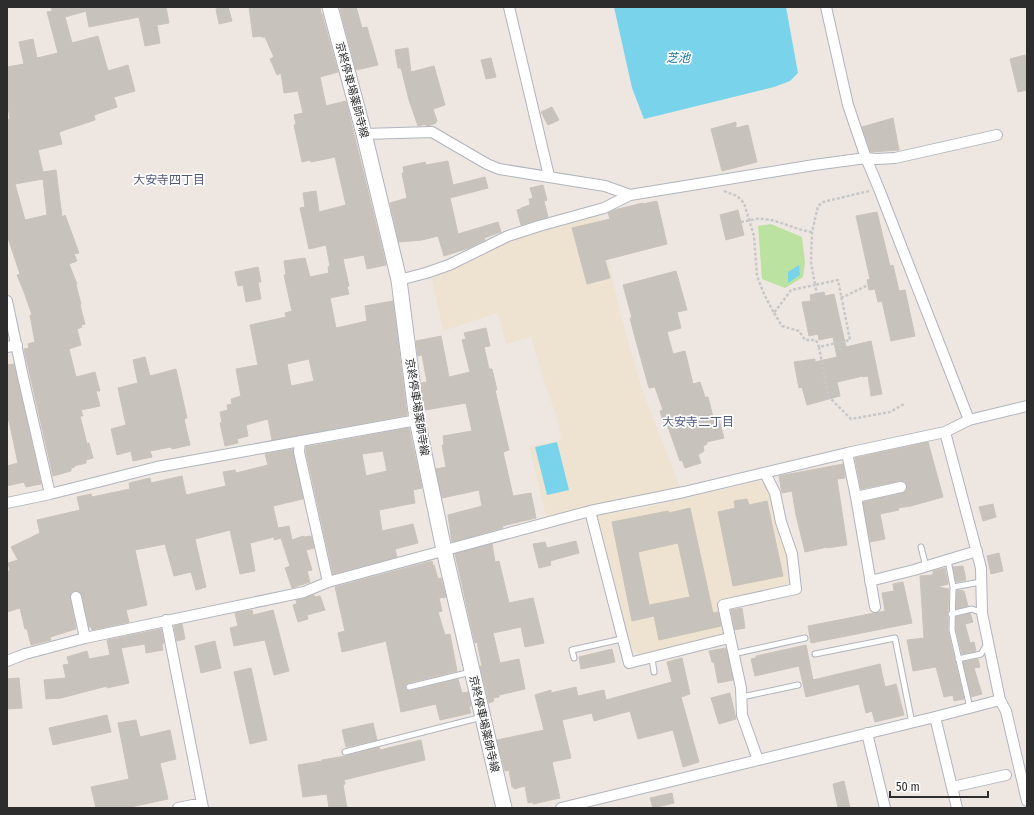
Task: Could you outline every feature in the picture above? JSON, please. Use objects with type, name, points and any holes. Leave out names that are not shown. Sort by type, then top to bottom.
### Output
[{"type":"main road","name":"京終停車場薬師寺線","points":[[330,7],[364,134],[399,280],[417,420],[444,550],[504,808]]},
{"type":"street","points":[[509,7],[549,176]]},
{"type":"street","points":[[826,7],[848,105],[866,158],[969,420]]},
{"type":"street","points":[[364,134],[432,132],[487,164],[499,169],[605,186],[630,195]]},
{"type":"street","points":[[399,280],[449,265],[508,236],[604,208],[630,195],[866,158],[895,158],[997,135]]},
{"type":"street","points":[[7,301],[12,346],[23,377],[50,494]]},
{"type":"street","points":[[7,661],[25,654],[85,638],[304,592],[328,582],[590,511],[684,492],[847,453],[944,432],[969,420],[1027,406]]},
{"type":"street","points":[[7,503],[50,494],[157,467],[417,420]]},
{"type":"street","points":[[944,432],[981,568],[982,613],[987,644],[1000,700],[1006,711],[1027,801]]},
{"type":"street","points":[[300,441],[299,452],[328,582]]},
{"type":"street","points":[[847,453],[870,558],[870,581],[875,607]]},
{"type":"street","points":[[758,760],[742,715],[741,688],[723,605],[796,589],[792,554],[781,522],[774,493],[765,473]]},
{"type":"street","points":[[856,497],[901,487]]},
{"type":"street","points":[[590,511],[629,663],[730,638]]},
{"type":"street","points":[[870,581],[977,551]]},
{"type":"street","points":[[76,597],[85,638]]},
{"type":"street","points":[[166,620],[203,806],[178,808]]},
{"type":"street","points":[[561,808],[912,723],[1000,700]]},
{"type":"street","points":[[935,717],[957,808]]},
{"type":"street","points":[[868,733],[885,808]]},
{"type":"street","points":[[952,787],[1006,775]]},
{"type":"lane","points":[[921,547],[926,566]]},
{"type":"lane","points":[[948,559],[952,587],[952,630],[970,708]]},
{"type":"lane","points":[[952,587],[981,582]]},
{"type":"lane","points":[[951,614],[972,610],[982,613]]},
{"type":"lane","points":[[733,654],[805,638]]},
{"type":"lane","points":[[815,654],[895,638],[912,723]]},
{"type":"lane","points":[[574,658],[572,650],[622,639]]},
{"type":"lane","points":[[958,659],[981,654],[987,644]]},
{"type":"lane","points":[[652,658],[654,672]]},
{"type":"lane","points":[[409,687],[472,671]]},
{"type":"lane","points":[[742,697],[798,685]]},
{"type":"lane","points":[[345,752],[483,717]]},
{"type":"path","points":[[713,181],[722,191],[737,196],[744,203],[750,220],[756,252],[757,276],[764,294],[782,326],[799,331],[805,340],[816,340],[828,396],[851,419],[890,412],[904,404]]},
{"type":"path","points":[[817,294],[811,262],[812,232],[818,206],[823,202],[879,189]]},
{"type":"path","points":[[741,222],[763,218],[782,223],[802,231],[812,232]]},
{"type":"path","points":[[774,313],[791,290],[838,280],[850,340],[818,347]]},
{"type":"path","points":[[841,298],[868,285]]},
{"type":"path","points":[[839,343],[841,351]]},
{"type":"shaded area","points":[[594,214],[599,217],[620,313],[642,389],[680,487],[546,517],[529,446],[561,440],[557,418],[531,337],[506,344],[498,313],[443,331],[431,275],[509,240]]},
{"type":"shaded area","points":[[759,481],[769,487],[787,555],[791,580],[788,585],[717,601],[723,627],[721,636],[645,656],[630,650],[596,514],[634,510]]},
{"type":"green space","points":[[771,224],[802,237],[805,262],[803,277],[785,288],[762,279],[758,226]]},
{"type":"water","name":"芝池","points":[[614,7],[786,7],[798,73],[790,81],[774,87],[644,119],[632,88]]},
{"type":"water","points":[[799,265],[800,275],[788,283],[788,272]]},
{"type":"water","points":[[557,442],[569,490],[547,495],[535,447]]},
{"type":"building","points":[[51,7],[166,7],[169,23],[157,25],[160,43],[145,46],[139,17],[89,27],[86,11],[65,17],[72,43],[98,36],[108,71],[128,65],[135,91],[114,97],[117,107],[94,115],[95,120],[59,132],[62,144],[38,150],[43,172],[56,170],[62,217],[65,215],[79,253],[74,254],[77,261],[69,264],[77,284],[85,324],[81,325],[82,327],[77,329],[81,345],[69,349],[76,377],[95,372],[100,391],[96,391],[100,406],[81,410],[83,416],[80,416],[87,444],[89,443],[93,458],[86,460],[86,463],[74,466],[75,467],[71,468],[71,471],[53,476],[24,349],[29,348],[28,344],[35,342],[30,315],[32,315],[17,275],[20,274],[7,235],[7,119],[10,119],[7,102],[7,67],[24,64],[19,42],[33,39],[37,58],[58,53],[47,12],[52,11]],"holes":[[[43,179],[47,215],[25,220],[15,184]]]},
{"type":"building","points":[[228,7],[232,21],[219,24],[216,9]]},
{"type":"building","points":[[249,7],[320,7],[338,72],[320,77],[326,106],[346,101],[386,265],[367,269],[364,255],[343,259],[349,286],[347,287],[349,294],[330,298],[336,328],[367,321],[365,306],[393,301],[407,415],[272,440],[268,419],[246,425],[248,436],[237,439],[238,443],[225,446],[220,423],[222,422],[220,412],[228,410],[227,405],[232,404],[231,399],[241,396],[236,369],[258,365],[250,325],[286,317],[285,313],[292,311],[284,275],[286,275],[284,261],[305,258],[310,277],[329,273],[328,267],[330,266],[326,245],[309,249],[300,208],[305,207],[303,193],[316,191],[319,212],[346,205],[335,157],[311,162],[310,160],[302,162],[294,125],[296,124],[294,115],[303,113],[298,91],[284,93],[281,73],[277,75],[270,59],[274,57],[265,37],[253,37]],"holes":[[[309,359],[314,381],[291,386],[287,364]]]},
{"type":"building","points":[[342,7],[356,7],[362,28],[367,27],[378,65],[356,70],[340,9]]},
{"type":"building","points":[[408,48],[411,72],[434,66],[445,105],[433,109],[437,121],[436,123],[428,126],[426,126],[426,124],[418,126],[409,100],[401,68],[398,68],[395,50]]},
{"type":"building","points":[[1025,55],[1027,64],[1027,90],[1018,92],[1010,59]]},
{"type":"building","points":[[491,58],[496,77],[486,79],[481,60]]},
{"type":"building","points":[[552,107],[559,120],[548,125],[541,112]]},
{"type":"building","points":[[893,118],[899,150],[871,152],[862,127]]},
{"type":"building","points":[[736,122],[736,128],[748,125],[757,162],[722,171],[711,129]]},
{"type":"building","points":[[448,161],[453,185],[485,177],[488,188],[450,198],[458,234],[498,222],[501,232],[484,238],[485,240],[469,248],[444,256],[438,236],[422,240],[399,242],[390,203],[407,198],[402,173],[404,173],[403,167],[425,162],[426,165]]},
{"type":"building","points":[[543,185],[547,200],[544,201],[548,217],[521,225],[517,210],[530,205],[529,199],[533,198],[530,188]]},
{"type":"building","points":[[657,201],[667,244],[605,260],[610,278],[587,284],[572,228],[610,219],[608,213],[614,210]]},
{"type":"building","points":[[738,210],[744,235],[726,240],[720,215]]},
{"type":"building","points":[[877,212],[890,266],[893,265],[899,291],[905,290],[915,336],[891,341],[882,301],[878,302],[875,289],[869,290],[867,280],[870,279],[856,216]]},
{"type":"building","points":[[258,267],[261,282],[258,282],[261,299],[246,302],[243,285],[238,286],[235,272]]},
{"type":"building","points":[[676,271],[687,310],[677,312],[681,328],[667,332],[673,354],[685,351],[693,384],[700,382],[705,397],[708,397],[713,417],[718,416],[724,438],[707,442],[707,444],[703,446],[704,451],[698,455],[701,463],[685,468],[682,460],[680,461],[666,421],[663,422],[660,411],[663,410],[655,387],[649,388],[630,318],[632,318],[623,285]]},
{"type":"building","points":[[824,292],[825,296],[834,294],[846,347],[871,341],[882,394],[871,396],[868,376],[863,376],[837,382],[840,396],[807,405],[802,387],[799,388],[794,362],[815,359],[815,362],[837,357],[833,337],[819,340],[818,334],[809,336],[802,302],[811,301],[810,295]]},
{"type":"building","points":[[486,328],[490,346],[484,347],[489,369],[492,369],[497,390],[495,390],[509,450],[503,452],[513,496],[531,493],[536,518],[502,526],[503,528],[452,542],[448,515],[482,506],[479,490],[442,498],[436,469],[446,467],[442,445],[444,445],[443,436],[472,431],[466,403],[425,410],[421,383],[427,382],[422,355],[418,356],[416,341],[441,336],[449,377],[470,372],[462,340],[466,339],[464,333]]},
{"type":"building","points":[[145,357],[150,376],[176,369],[187,418],[184,419],[190,445],[172,449],[171,447],[150,451],[152,457],[133,461],[131,451],[117,455],[111,429],[126,425],[118,388],[138,383],[133,360]]},
{"type":"building","points":[[14,364],[41,484],[26,487],[24,482],[7,486],[7,466],[18,463],[9,421],[7,421],[7,365]]},
{"type":"building","points":[[409,428],[422,488],[413,490],[415,503],[379,510],[382,531],[413,524],[418,543],[395,549],[397,557],[333,574],[306,447]],"holes":[[[383,451],[387,471],[366,476],[362,454]]]},
{"type":"building","points":[[928,442],[943,497],[880,514],[885,539],[870,542],[863,502],[902,493],[906,491],[907,486],[905,482],[900,481],[861,489],[855,458]]},
{"type":"building","points":[[293,449],[303,499],[273,506],[278,528],[289,526],[292,540],[303,536],[311,536],[314,548],[306,550],[312,570],[307,571],[310,582],[292,588],[285,568],[290,566],[281,538],[274,540],[274,537],[250,543],[255,571],[240,574],[230,530],[195,539],[206,587],[196,590],[191,572],[174,576],[165,544],[135,550],[147,605],[126,610],[129,622],[92,630],[91,627],[89,627],[82,595],[78,591],[74,591],[70,595],[70,598],[76,629],[50,637],[51,640],[31,645],[20,608],[7,612],[7,571],[10,571],[8,563],[18,560],[11,547],[40,533],[37,520],[80,510],[77,497],[91,494],[92,497],[130,489],[129,483],[150,478],[151,483],[182,476],[186,495],[226,486],[223,472],[235,470],[236,473],[268,465],[265,454]]},
{"type":"building","points":[[843,464],[845,478],[837,479],[847,545],[827,547],[805,552],[792,491],[782,493],[779,476]]},
{"type":"building","points":[[747,499],[749,505],[767,501],[783,576],[733,586],[718,512],[735,508],[734,501]]},
{"type":"building","points":[[993,504],[996,517],[983,521],[979,507]]},
{"type":"building","points":[[690,508],[713,613],[718,612],[721,626],[659,640],[654,616],[632,621],[612,522],[668,511],[669,513]],"holes":[[[678,543],[690,597],[649,605],[638,552]]]},
{"type":"building","points":[[576,541],[579,553],[550,561],[551,565],[539,568],[533,544],[545,542],[547,548]]},
{"type":"building","points":[[492,544],[495,562],[499,561],[509,603],[533,598],[544,643],[525,647],[521,627],[493,633],[500,663],[519,659],[525,689],[499,695],[499,697],[493,698],[494,701],[489,703],[480,666],[482,666],[477,642],[475,643],[455,554]]},
{"type":"building","points":[[999,553],[1003,571],[991,574],[987,556]]},
{"type":"building","points":[[432,561],[438,579],[441,578],[446,597],[439,598],[442,611],[438,612],[445,635],[450,634],[457,671],[408,683],[405,688],[406,690],[410,691],[458,679],[462,693],[468,692],[471,713],[440,720],[436,704],[401,712],[386,641],[342,652],[338,633],[345,631],[335,587]]},
{"type":"building","points":[[963,566],[966,580],[956,582],[953,567]]},
{"type":"building","points":[[945,568],[948,584],[937,587],[949,589],[947,615],[948,631],[964,699],[954,701],[953,695],[944,697],[936,667],[913,671],[907,640],[924,638],[920,576],[933,575],[933,571]]},
{"type":"building","points":[[903,582],[912,623],[811,643],[808,626],[885,611],[882,593],[894,591],[893,584]]},
{"type":"building","points":[[957,590],[964,591],[968,606],[956,609]]},
{"type":"building","points":[[314,595],[315,597],[320,596],[325,610],[307,615],[308,619],[298,622],[293,605],[297,604],[296,600]]},
{"type":"building","points":[[742,608],[745,628],[735,630],[731,610]]},
{"type":"building","points":[[252,610],[253,615],[273,610],[289,671],[274,675],[265,640],[234,646],[230,628],[238,626],[235,613]]},
{"type":"building","points":[[970,613],[973,622],[965,624],[970,643],[974,642],[976,651],[962,654],[956,630],[956,617]]},
{"type":"building","points":[[182,624],[185,639],[177,641],[174,626]]},
{"type":"building","points":[[161,629],[164,643],[162,644],[163,650],[146,653],[145,644],[121,648],[129,683],[107,688],[107,686],[61,698],[46,699],[44,680],[66,678],[63,665],[69,664],[67,657],[87,651],[89,659],[110,655],[107,640]]},
{"type":"building","points":[[215,641],[221,668],[201,673],[195,646]]},
{"type":"building","points":[[806,645],[813,680],[880,664],[885,687],[896,684],[904,715],[875,722],[872,711],[866,713],[859,684],[806,697],[799,666],[755,676],[751,659],[756,658],[756,656]]},
{"type":"building","points":[[726,648],[733,680],[718,683],[714,662],[712,662],[709,651]]},
{"type":"building","points":[[612,649],[615,662],[581,669],[579,657]]},
{"type":"building","points":[[682,658],[690,694],[681,697],[699,762],[683,767],[673,730],[638,739],[630,711],[594,721],[592,713],[562,720],[571,758],[552,762],[560,798],[533,804],[533,802],[528,803],[525,786],[514,789],[514,787],[512,787],[509,770],[505,771],[497,740],[544,730],[535,695],[551,690],[551,693],[576,687],[578,696],[604,690],[606,700],[672,682],[667,662]]},
{"type":"building","points":[[978,659],[980,667],[974,668],[982,694],[971,697],[963,662]]},
{"type":"building","points":[[251,668],[267,740],[250,744],[234,672]]},
{"type":"building","points":[[19,678],[22,708],[7,709],[7,679]]},
{"type":"building","points":[[730,693],[736,719],[719,724],[711,698]]},
{"type":"building","points":[[107,715],[111,732],[53,745],[49,728]]},
{"type":"building","points":[[136,720],[140,737],[170,730],[176,759],[160,763],[168,799],[126,808],[96,808],[91,787],[129,779],[118,723]]},
{"type":"building","points":[[373,723],[377,740],[346,747],[342,730]]},
{"type":"building","points":[[421,740],[425,760],[344,780],[345,784],[343,785],[347,808],[329,808],[327,794],[303,797],[298,765],[346,756],[379,747],[380,750]]},
{"type":"building","points":[[844,781],[850,808],[838,808],[833,784]]},
{"type":"building","points":[[672,793],[674,803],[653,808],[650,798]]},
{"type":"district","name":"大安寺四丁目","points":[[169,180]]},
{"type":"district","name":"大安寺二丁目","points":[[698,422]]}]
